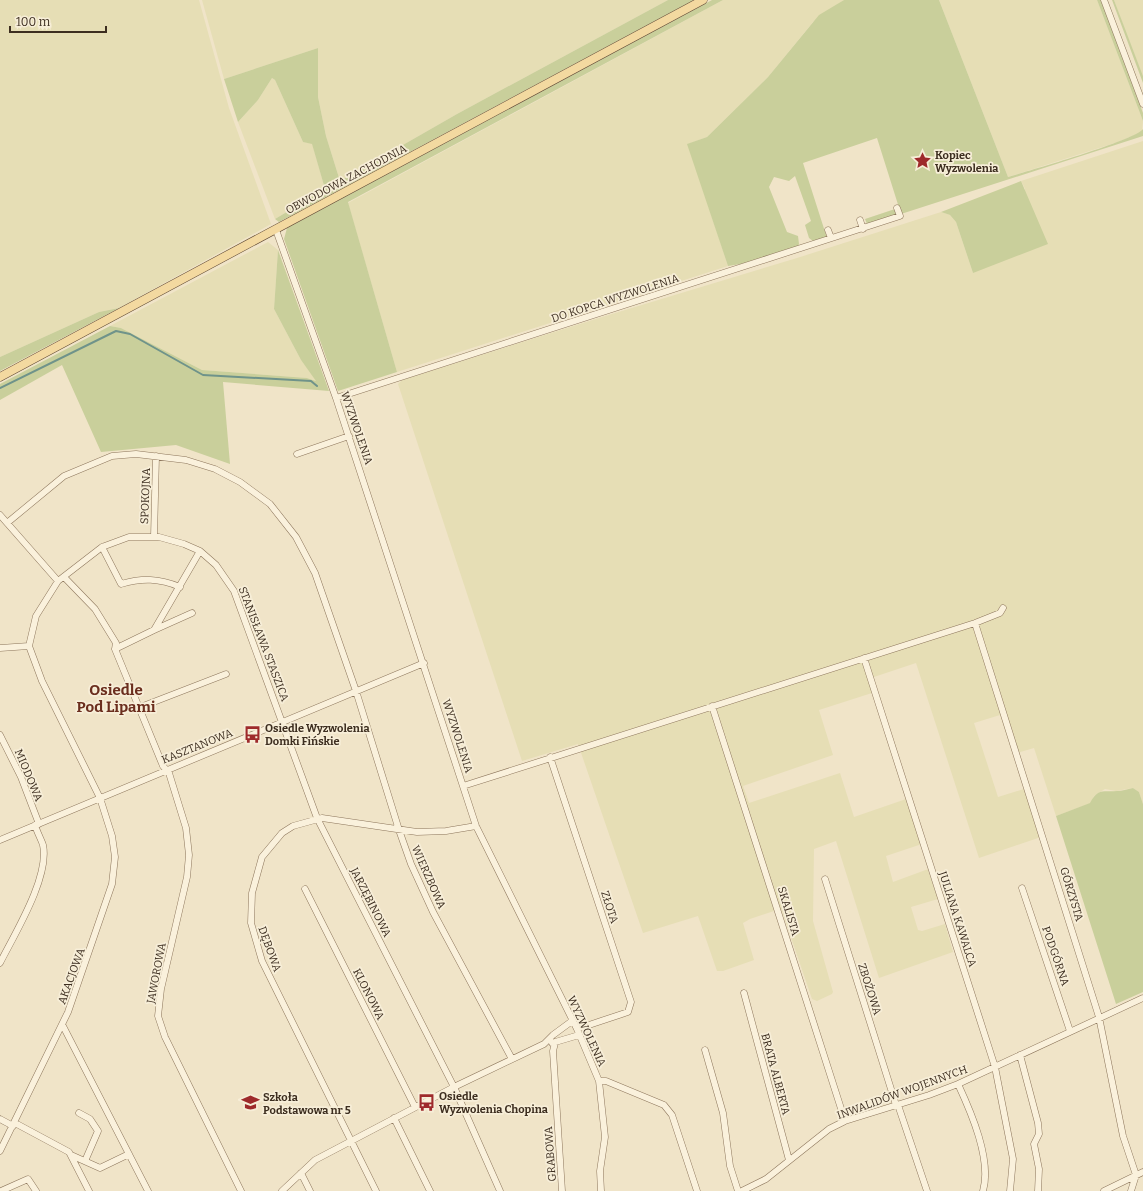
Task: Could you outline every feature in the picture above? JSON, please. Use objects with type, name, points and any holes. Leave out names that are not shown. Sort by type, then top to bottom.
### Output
[{"type":"main road","name":"OBWODOWA ZACHODNIA","points":[[0,377],[703,0]]},
{"type":"street","points":[[1104,0],[1143,104]]},
{"type":"street","name":"DO KOPCA WYZWOLENIA","points":[[336,398],[831,238],[863,229],[900,216],[897,208]]},
{"type":"street","points":[[860,220],[863,229]]},
{"type":"street","name":"WYZWOLENIA","points":[[276,230],[349,436],[476,826],[578,1032],[599,1081],[606,1081],[664,1105],[672,1115],[697,1191]]},
{"type":"street","points":[[828,230],[831,238]]},
{"type":"street","points":[[297,454],[349,436]]},
{"type":"street","name":"WIERZBOWA","points":[[7,523],[64,476],[112,456],[136,454],[186,460],[215,469],[240,482],[270,504],[296,537],[315,573],[356,692],[411,864],[433,912],[512,1059]]},
{"type":"street","name":"SPOKOJNA","points":[[154,537],[156,456]]},
{"type":"street","points":[[0,515],[58,581],[36,616],[29,646],[0,648]]},
{"type":"street","name":"STANISŁAWA STASZICA","points":[[58,581],[102,547],[129,537],[154,537],[184,544],[200,551],[216,564],[234,590],[282,722]]},
{"type":"street","points":[[102,547],[121,584],[136,579],[151,579],[166,581],[180,587]]},
{"type":"street","points":[[154,630],[200,551]]},
{"type":"street","name":"JAWOROWA","points":[[64,577],[95,609],[116,643],[115,649],[138,708],[163,766],[169,773],[186,828],[189,855],[187,877],[161,989],[158,1016],[165,1037],[241,1191]]},
{"type":"street","points":[[463,786],[974,622],[1000,613],[1003,608]]},
{"type":"street","points":[[115,649],[192,613]]},
{"type":"street","name":"GÓRZYSTA","points":[[974,622],[1099,1017],[1123,1136],[1136,1175]]},
{"type":"street","name":"AKACJOWA","points":[[0,1151],[63,1026],[112,884],[115,856],[112,836],[100,798],[42,681],[29,646]]},
{"type":"street","name":"JULIANA KAWALCA","points":[[864,658],[995,1068],[1013,1159],[1010,1191]]},
{"type":"street","name":"KASZTANOWA","points":[[0,840],[424,664]]},
{"type":"street","points":[[138,708],[226,674]]},
{"type":"street","name":"SKALISTA","points":[[712,706],[845,1121]]},
{"type":"street","name":"JARZĘBINOWA","points":[[282,722],[317,818],[454,1087],[500,1191]]},
{"type":"street","name":"MIODOWA","points":[[0,735],[21,777],[43,846],[42,866],[37,888],[0,963]]},
{"type":"street","name":"ZŁOTA","points":[[550,757],[631,1002],[628,1012],[578,1032]]},
{"type":"street","name":"DĘBOWA","points":[[376,1191],[262,961],[251,924],[252,894],[262,857],[282,833],[293,826],[317,818],[417,832],[446,831],[476,826]]},
{"type":"street","name":"ZBOŻOWA","points":[[825,879],[897,1105],[927,1191]]},
{"type":"street","name":"PODGÓRNA","points":[[1022,888],[1070,1031]]},
{"type":"street","name":"KLONOWA","points":[[304,889],[415,1107]]},
{"type":"street","name":"BRATA ALBERTA","points":[[744,993],[788,1160]]},
{"type":"street","name":"INWALIDÓW WOJENNYCH","points":[[742,1191],[766,1179],[788,1160],[829,1129],[845,1121],[958,1084],[995,1068],[1099,1017],[1143,998]]},
{"type":"street","points":[[544,1044],[553,1034],[572,1021]]},
{"type":"street","points":[[63,1026],[148,1191]]},
{"type":"street","points":[[282,1191],[316,1160],[351,1140],[512,1059],[544,1044],[555,1043],[578,1032]]},
{"type":"street","name":"GRABOWA","points":[[555,1043],[553,1051],[562,1191]]},
{"type":"street","points":[[705,1050],[723,1113],[730,1166],[738,1191]]},
{"type":"street","points":[[1020,1055],[1038,1123],[1038,1134],[1034,1144],[1039,1169],[1038,1191]]},
{"type":"street","points":[[599,1081],[605,1137],[600,1171],[601,1191]]},
{"type":"street","points":[[958,1084],[966,1101],[984,1156],[985,1176],[983,1191]]},
{"type":"street","points":[[79,1113],[90,1119],[98,1131],[85,1161]]},
{"type":"street","points":[[394,1118],[430,1191]]},
{"type":"street","points":[[0,1119],[14,1124],[69,1152],[89,1191]]},
{"type":"street","points":[[71,1155],[100,1168],[129,1154]]},
{"type":"street","points":[[1104,1191],[1143,1172]]},
{"type":"street","points":[[301,1173],[310,1191]]},
{"type":"street","points":[[1131,1191],[1136,1175]]},
{"type":"street","points":[[0,1191],[28,1179],[36,1191]]},
{"type":"shaded area","points":[[0,0],[199,0],[229,108],[271,224],[119,308],[99,312],[0,357]]},
{"type":"shaded area","points":[[202,0],[668,0],[457,114],[340,181],[326,136],[318,97],[318,48],[224,79]]},
{"type":"shaded area","points":[[723,0],[844,0],[813,22],[768,77],[707,137],[688,144],[728,266],[397,372],[348,203]]},
{"type":"shaded area","points":[[939,0],[1097,0],[1143,121],[1142,132],[1118,142],[1008,177]]},
{"type":"shaded area","points":[[1114,0],[1143,0],[1143,76],[1126,33]]},
{"type":"shaded area","points":[[272,78],[275,80],[303,142],[312,143],[325,189],[275,219],[238,122],[258,100]]},
{"type":"shaded area","points":[[1143,141],[1143,804],[1139,792],[1133,788],[1116,791],[1105,789],[1094,796],[1091,803],[1056,816],[1034,748],[1013,754],[1000,715],[974,723],[998,797],[1024,789],[1041,837],[979,858],[916,663],[871,678],[875,692],[819,710],[833,755],[743,786],[749,803],[840,773],[854,817],[909,798],[925,843],[886,856],[893,882],[931,868],[928,870],[938,899],[911,907],[918,930],[922,931],[945,924],[953,952],[879,978],[836,841],[814,849],[813,921],[833,992],[832,994],[817,1001],[812,999],[782,911],[780,909],[750,919],[743,923],[754,960],[723,971],[717,971],[698,916],[643,933],[578,744],[522,761],[398,384],[402,380],[941,212],[950,215],[956,222],[973,273],[1025,189],[1021,181]]},
{"type":"shaded area","points":[[268,242],[278,250],[274,309],[301,360],[317,381],[307,378],[202,370],[121,328],[110,326]]},
{"type":"green space","points":[[668,0],[694,0],[279,222],[275,219],[325,189],[312,144],[303,142],[275,80],[272,78],[258,100],[238,122],[224,79],[318,48],[318,97],[326,136],[340,181],[457,114]]},
{"type":"green space","points":[[712,0],[723,0],[348,202],[397,372],[338,391],[284,239],[287,228]]},
{"type":"green space","points":[[844,0],[939,0],[1008,177],[1122,140],[1143,129],[1143,136],[901,214],[877,138],[803,163],[827,238],[813,241],[809,238],[805,225],[811,221],[795,176],[789,181],[774,177],[769,187],[787,232],[798,236],[798,247],[747,263],[728,266],[687,144],[707,137],[768,77],[819,15]]},
{"type":"green space","points":[[1097,0],[1101,0],[1143,113],[1143,121]]},
{"type":"green space","points":[[1112,0],[1114,0],[1143,76],[1143,83]]},
{"type":"green space","points":[[1021,181],[1048,244],[973,273],[956,222],[950,215],[941,212]]},
{"type":"green space","points":[[895,209],[897,215],[867,224],[865,219]]},
{"type":"green space","points":[[278,250],[329,391],[223,382],[230,464],[176,445],[101,452],[62,365],[0,400],[0,384],[110,326],[121,328],[202,370],[307,378],[316,381],[301,360],[274,309]]},
{"type":"green space","points":[[119,308],[0,371],[0,357],[99,312]]},
{"type":"green space","points":[[1133,788],[1139,792],[1143,804],[1143,992],[1116,1004],[1056,816],[1090,803],[1098,793]]},
{"type":"waterway","points":[[0,388],[116,331],[130,334],[203,375],[311,381],[317,386]]},
{"type":"place","name":"Kopiec Wyzwolenia","points":[[922,161]]},
{"type":"place","name":"Osiedle Wyzwolenia Domki Fińskie","points":[[252,734]]},
{"type":"place","name":"Osiedle Wyzwolenia Chopina","points":[[426,1102]]},
{"type":"place","name":"Szkoła Podstawowa nr 5","points":[[250,1103]]},
{"type":"district","name":"Osiedle Pod Lipami","points":[[116,698]]}]
